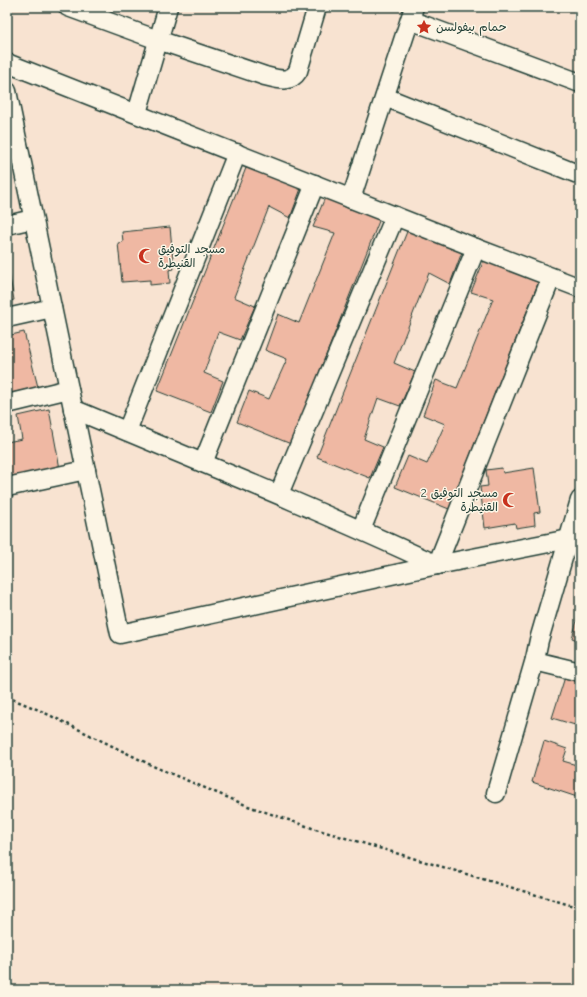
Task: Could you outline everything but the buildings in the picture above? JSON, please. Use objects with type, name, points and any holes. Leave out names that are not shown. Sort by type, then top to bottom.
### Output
[{"type":"street","points":[[68,7],[158,40],[280,80],[292,78],[298,71],[317,7]]},
{"type":"street","points":[[137,113],[168,7]]},
{"type":"street","points":[[351,199],[412,13],[580,83]]},
{"type":"street","points":[[7,63],[137,113],[551,278],[580,288]]},
{"type":"street","points":[[7,91],[11,132],[34,219],[120,634],[437,565],[569,539]]},
{"type":"street","points":[[385,97],[580,175]]},
{"type":"street","points":[[127,431],[238,153]]},
{"type":"street","points":[[203,463],[314,184]]},
{"type":"street","points":[[279,494],[395,216]]},
{"type":"street","points":[[7,225],[34,219]]},
{"type":"street","points":[[361,530],[476,248]]},
{"type":"street","points":[[437,565],[551,278]]},
{"type":"street","points":[[7,318],[52,308]]},
{"type":"street","points":[[7,404],[69,389]]},
{"type":"street","points":[[73,409],[279,494],[437,565]]},
{"type":"street","points":[[7,487],[86,470]]},
{"type":"street","points":[[496,793],[580,500]]},
{"type":"street","points":[[535,659],[543,663],[580,672]]},
{"type":"path","points":[[7,697],[39,710],[156,767],[248,806],[312,828],[580,908]]},
{"type":"place","name":"حمام بيفولسن","points":[[424,27]]},
{"type":"place","name":"مسجد التوفيق القنيطرة","points":[[146,256]]},
{"type":"place","name":"2 مسجد التوفيق القنيطرة","points":[[510,500]]}]
